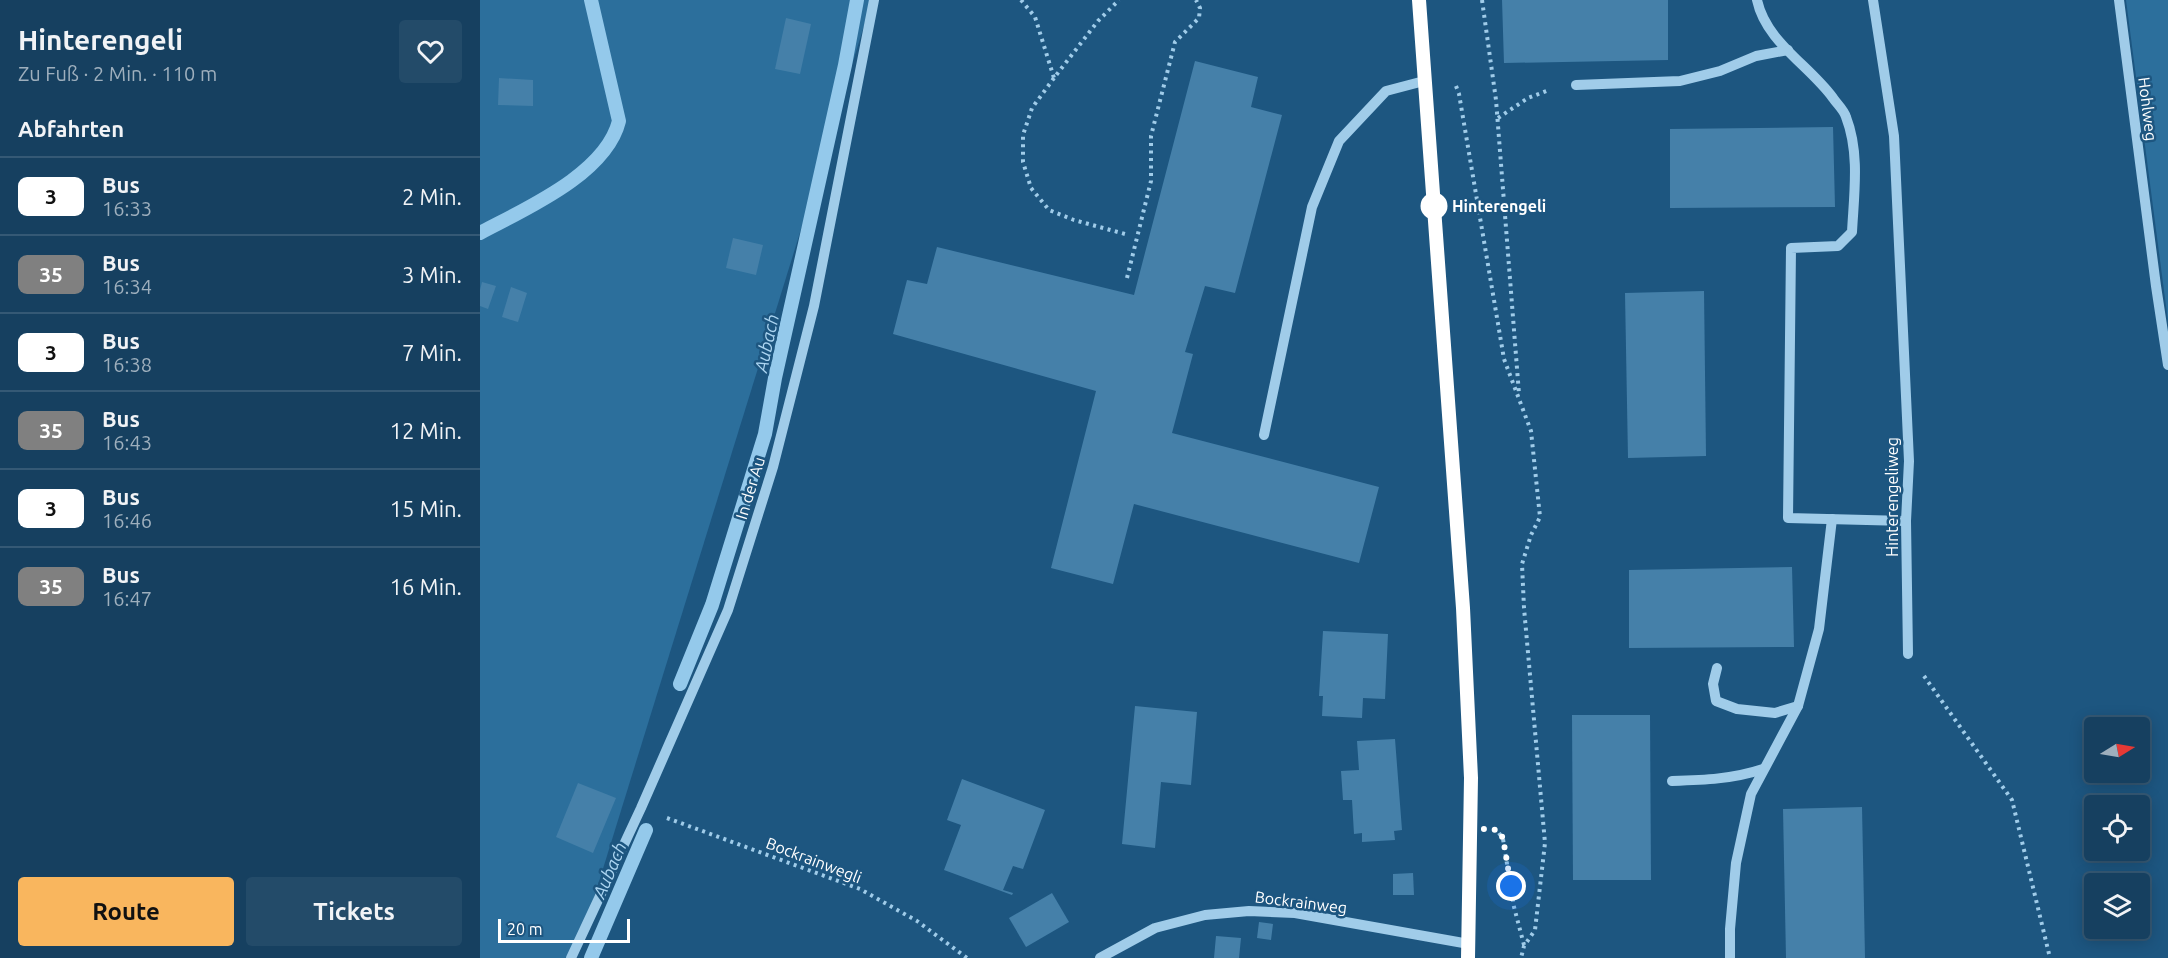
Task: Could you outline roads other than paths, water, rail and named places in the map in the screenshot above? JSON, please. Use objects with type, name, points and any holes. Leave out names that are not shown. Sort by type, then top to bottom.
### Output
[{"type":"street","name":"In der Au","points":[[572,958],[728,610],[773,467],[814,306],[874,0]]},
{"type":"street","points":[[1419,0],[1463,608],[1471,778],[1468,958]]},
{"type":"street","points":[[1757,0],[1758,8],[1772,32],[1822,83],[1846,115],[1855,156],[1852,232],[1838,246],[1791,248],[1788,518],[1906,521]]},
{"type":"street","name":"Hinterengeliweg","points":[[1873,0],[1894,136],[1909,461],[1906,521],[1908,654]]},
{"type":"street","name":"Hohlweg","points":[[2119,0],[2168,364]]},
{"type":"street","points":[[1576,85],[1680,81],[1720,70],[1756,56],[1788,50]]},
{"type":"street","points":[[1263,435],[1312,207],[1339,141],[1386,91],[1424,81]]},
{"type":"street","points":[[1730,958],[1730,929],[1736,863],[1750,794],[1798,706],[1819,629],[1832,519]]},
{"type":"street","points":[[1717,668],[1713,684],[1716,701],[1737,709],[1775,713],[1798,706]]},
{"type":"street","points":[[1672,781],[1721,779],[1763,769]]},
{"type":"street","name":"Bockrainweg","points":[[1100,958],[1155,928],[1205,915],[1249,911],[1295,913],[1469,944]]},
{"type":"waterway","name":"Aubach","points":[[480,233],[562,188],[598,157],[611,140],[619,121],[591,0]]},
{"type":"waterway","name":"Aubach","points":[[680,684],[712,605],[765,434],[775,378],[845,65],[857,0]]},
{"type":"waterway","name":"Aubach","points":[[591,958],[646,830]]},
{"type":"place","name":"Hinterengeli","points":[[1434,206]]}]
